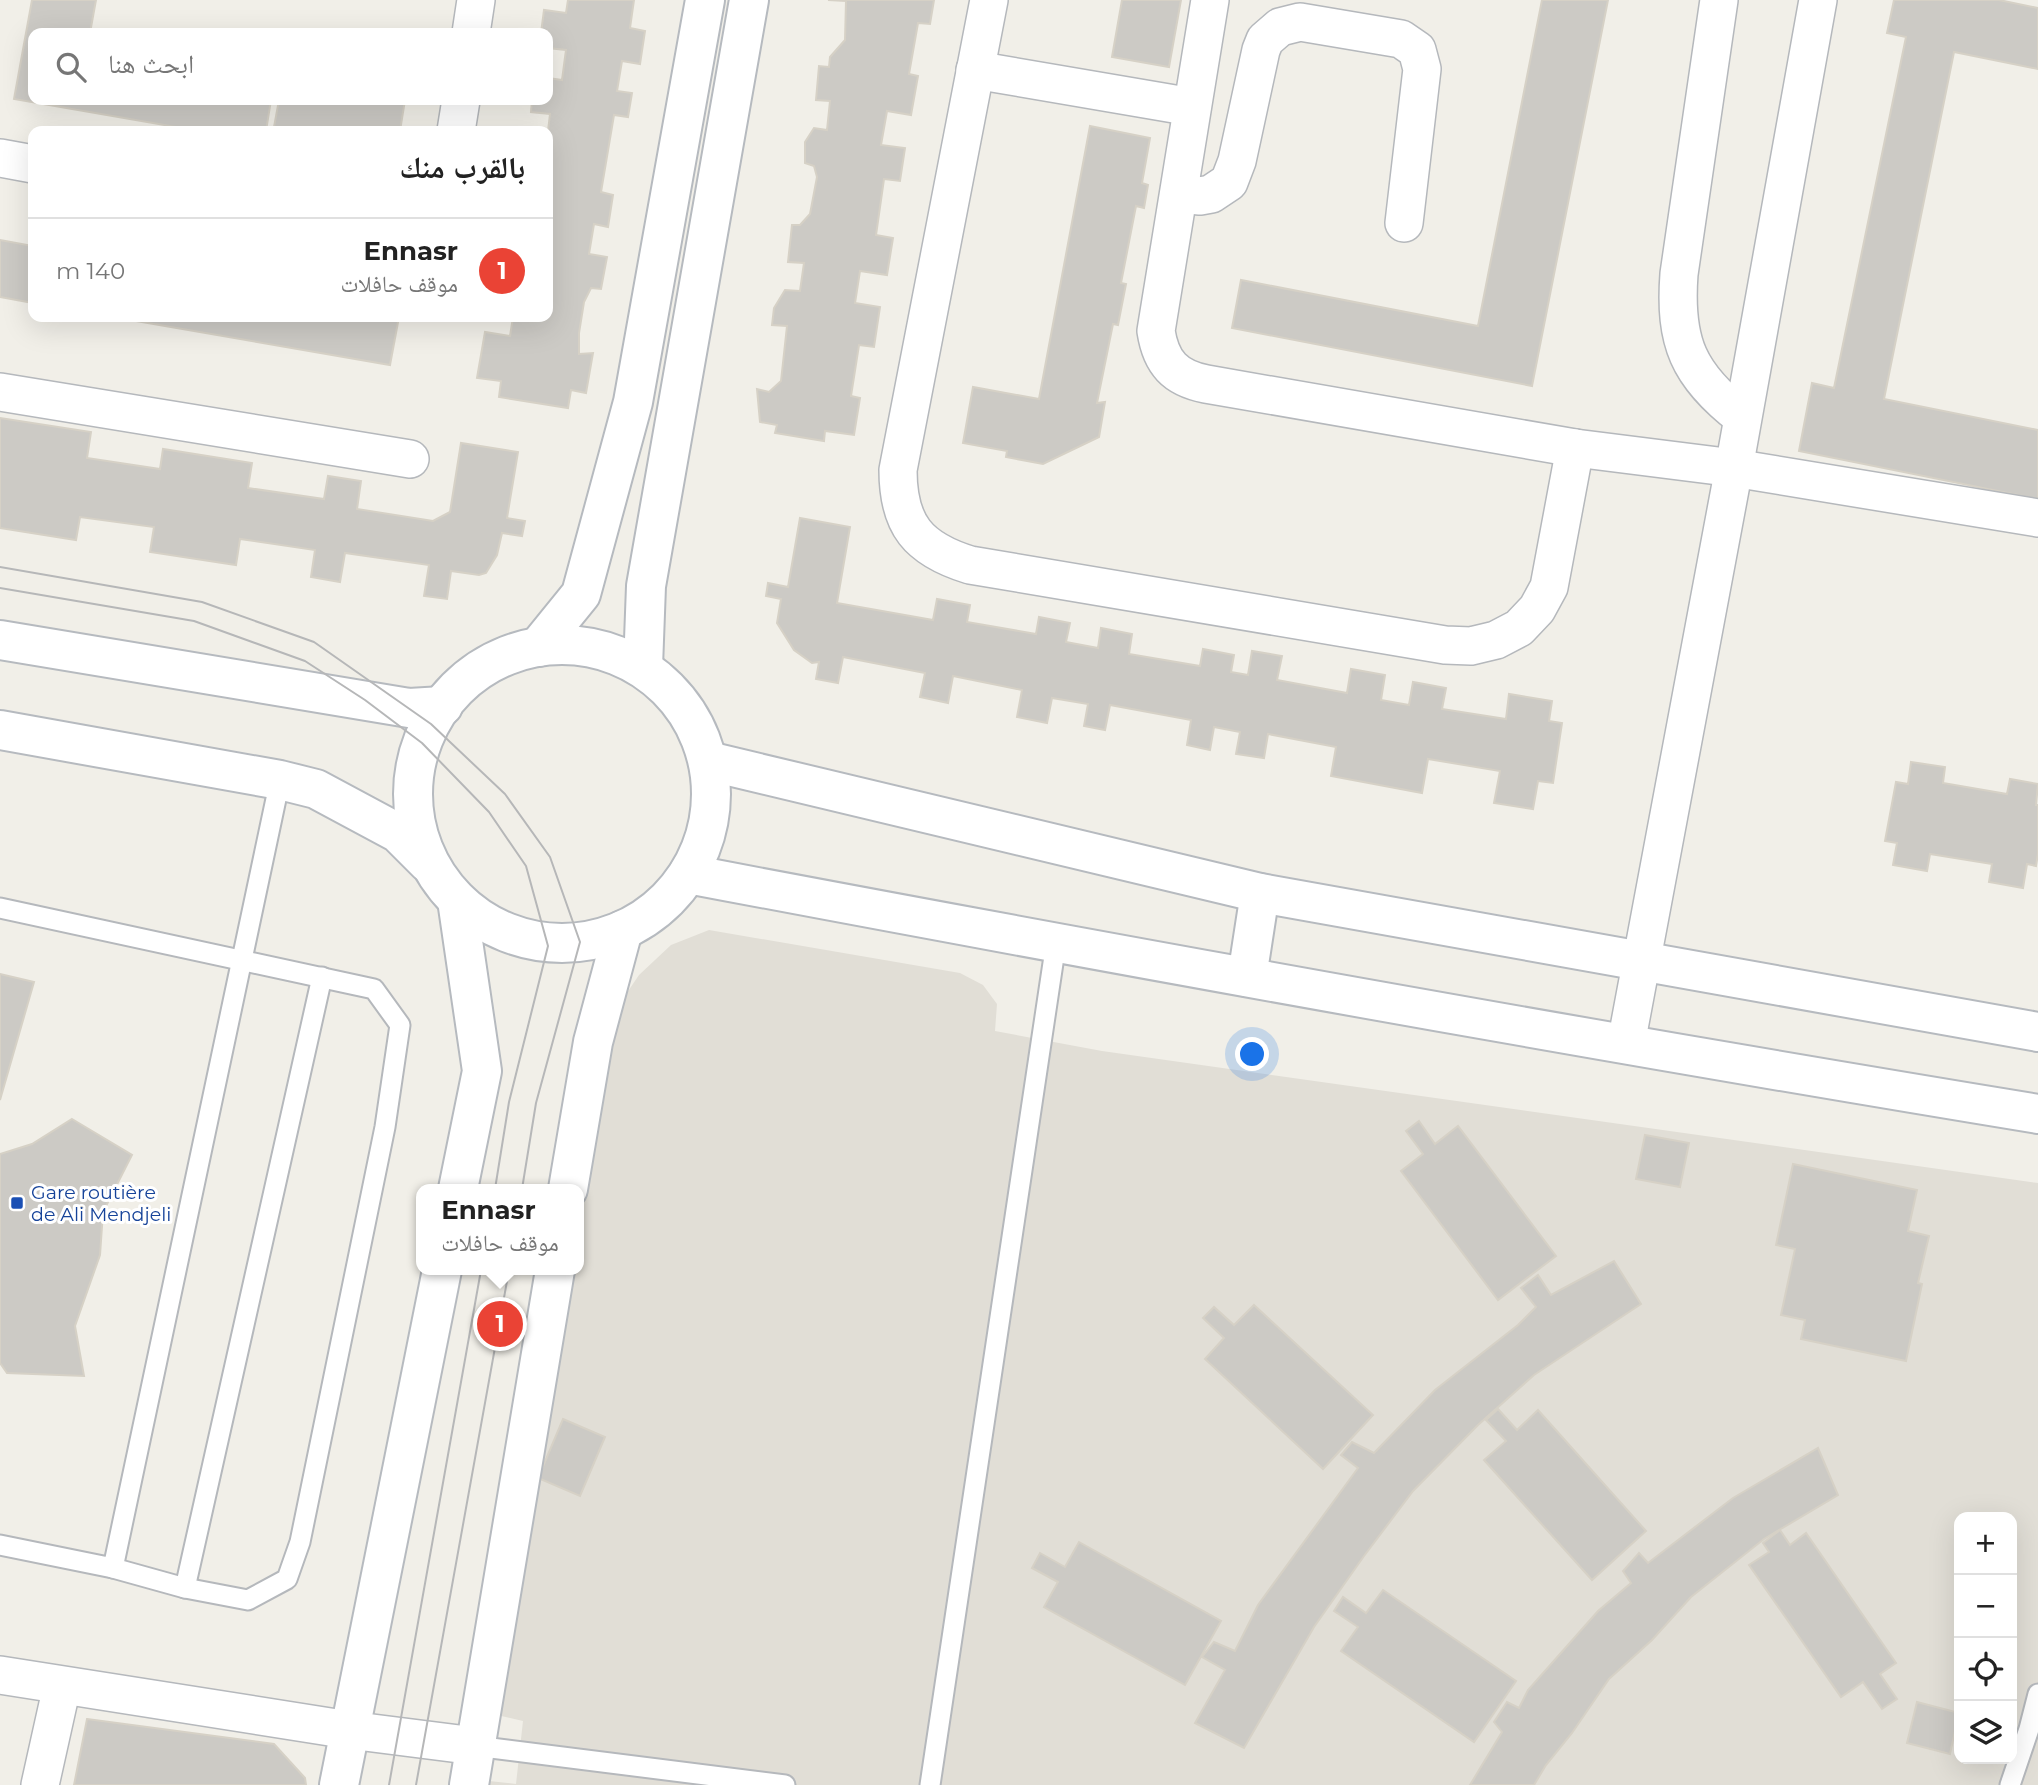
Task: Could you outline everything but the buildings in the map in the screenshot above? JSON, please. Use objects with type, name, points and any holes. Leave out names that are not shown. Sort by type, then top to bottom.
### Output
[{"type":"main road","points":[[538,647],[580,594],[633,402],[705,0]]},
{"type":"main road","points":[[643,667],[646,586],[749,0]]},
{"type":"main road","points":[[0,640],[409,708],[443,706]]},
{"type":"main road","points":[[0,730],[280,780],[316,789],[398,834],[432,867],[457,900],[481,920],[548,946],[580,942],[623,930],[660,907],[688,874],[705,838],[712,799],[708,761],[695,724],[673,692],[643,667],[610,652],[575,645],[538,647],[510,654],[484,667],[461,684],[443,706],[422,743],[414,785],[417,827],[432,867]]},
{"type":"main road","points":[[708,761],[1260,893],[2038,1032]]},
{"type":"main road","points":[[688,874],[1247,977],[2038,1114]]},
{"type":"main road","points":[[1247,977],[1260,893]]},
{"type":"main road","points":[[457,900],[482,1071],[459,1184]]},
{"type":"main road","points":[[569,1184],[593,1042],[623,930]]},
{"type":"main road","points":[[339,1785],[441,1275]]},
{"type":"main road","points":[[468,1785],[554,1275]]},
{"type":"street","points":[[472,28],[476,0]]},
{"type":"street","points":[[989,0],[898,470],[898,496],[907,522],[923,542],[945,557],[971,565],[1445,645],[1471,646],[1496,640],[1519,628],[1537,609],[1549,587],[1575,448]]},
{"type":"street","points":[[1210,0],[1156,331],[1158,348],[1166,362],[1177,373],[1198,382],[1575,448],[1734,468],[2038,518]]},
{"type":"street","points":[[1719,0],[1676,307],[1682,340],[1696,371],[1716,397],[1742,417]]},
{"type":"street","points":[[1626,1044],[1818,0]]},
{"type":"street","points":[[1178,194],[1211,194],[1229,182],[1237,161],[1265,40],[1280,27],[1300,22],[1401,39],[1417,50],[1422,69],[1404,223]]},
{"type":"street","points":[[975,71],[1192,107]]},
{"type":"street","points":[[457,126],[460,105]]},
{"type":"street","points":[[0,158],[28,163]]},
{"type":"street","points":[[0,392],[410,459]]},
{"type":"street","points":[[0,1675],[349,1730],[475,1746]]},
{"type":"street","points":[[40,1785],[62,1686]]},
{"type":"lane","points":[[113,1568],[280,780]]},
{"type":"lane","points":[[0,908],[374,989],[400,1025],[385,1126],[300,1542],[287,1579],[248,1600],[0,1545]]},
{"type":"lane","points":[[930,1785],[1056,943]]},
{"type":"lane","points":[[185,1588],[322,977]]},
{"type":"lane","points":[[2010,1785],[2038,1694]]},
{"type":"lane","points":[[475,1746],[785,1785]]},
{"type":"shaded area","points":[[709,930],[960,973],[983,985],[997,1004],[995,1031],[1102,1051],[2038,1183],[2038,1785],[486,1785],[489,1781],[516,1784],[523,1721],[497,1715],[564,1275],[584,1275],[584,1184],[581,1184],[616,1009],[639,975],[671,945]]},
{"type":"tram line","points":[[0,567],[202,602],[314,642],[431,724],[505,794],[550,857],[580,942],[536,1103],[523,1184]]},
{"type":"tram line","points":[[0,588],[194,621],[305,661],[365,700],[422,743],[489,812],[526,866],[548,946],[509,1102],[496,1184]]},
{"type":"tram line","points":[[389,1785],[480,1275]]},
{"type":"tram line","points":[[416,1785],[508,1275]]},
{"type":"place","name":"Gare routière de Ali Mendjeli","points":[[17,1203]]},
{"type":"place","name":"Ennasr","points":[[500,1324]]}]
